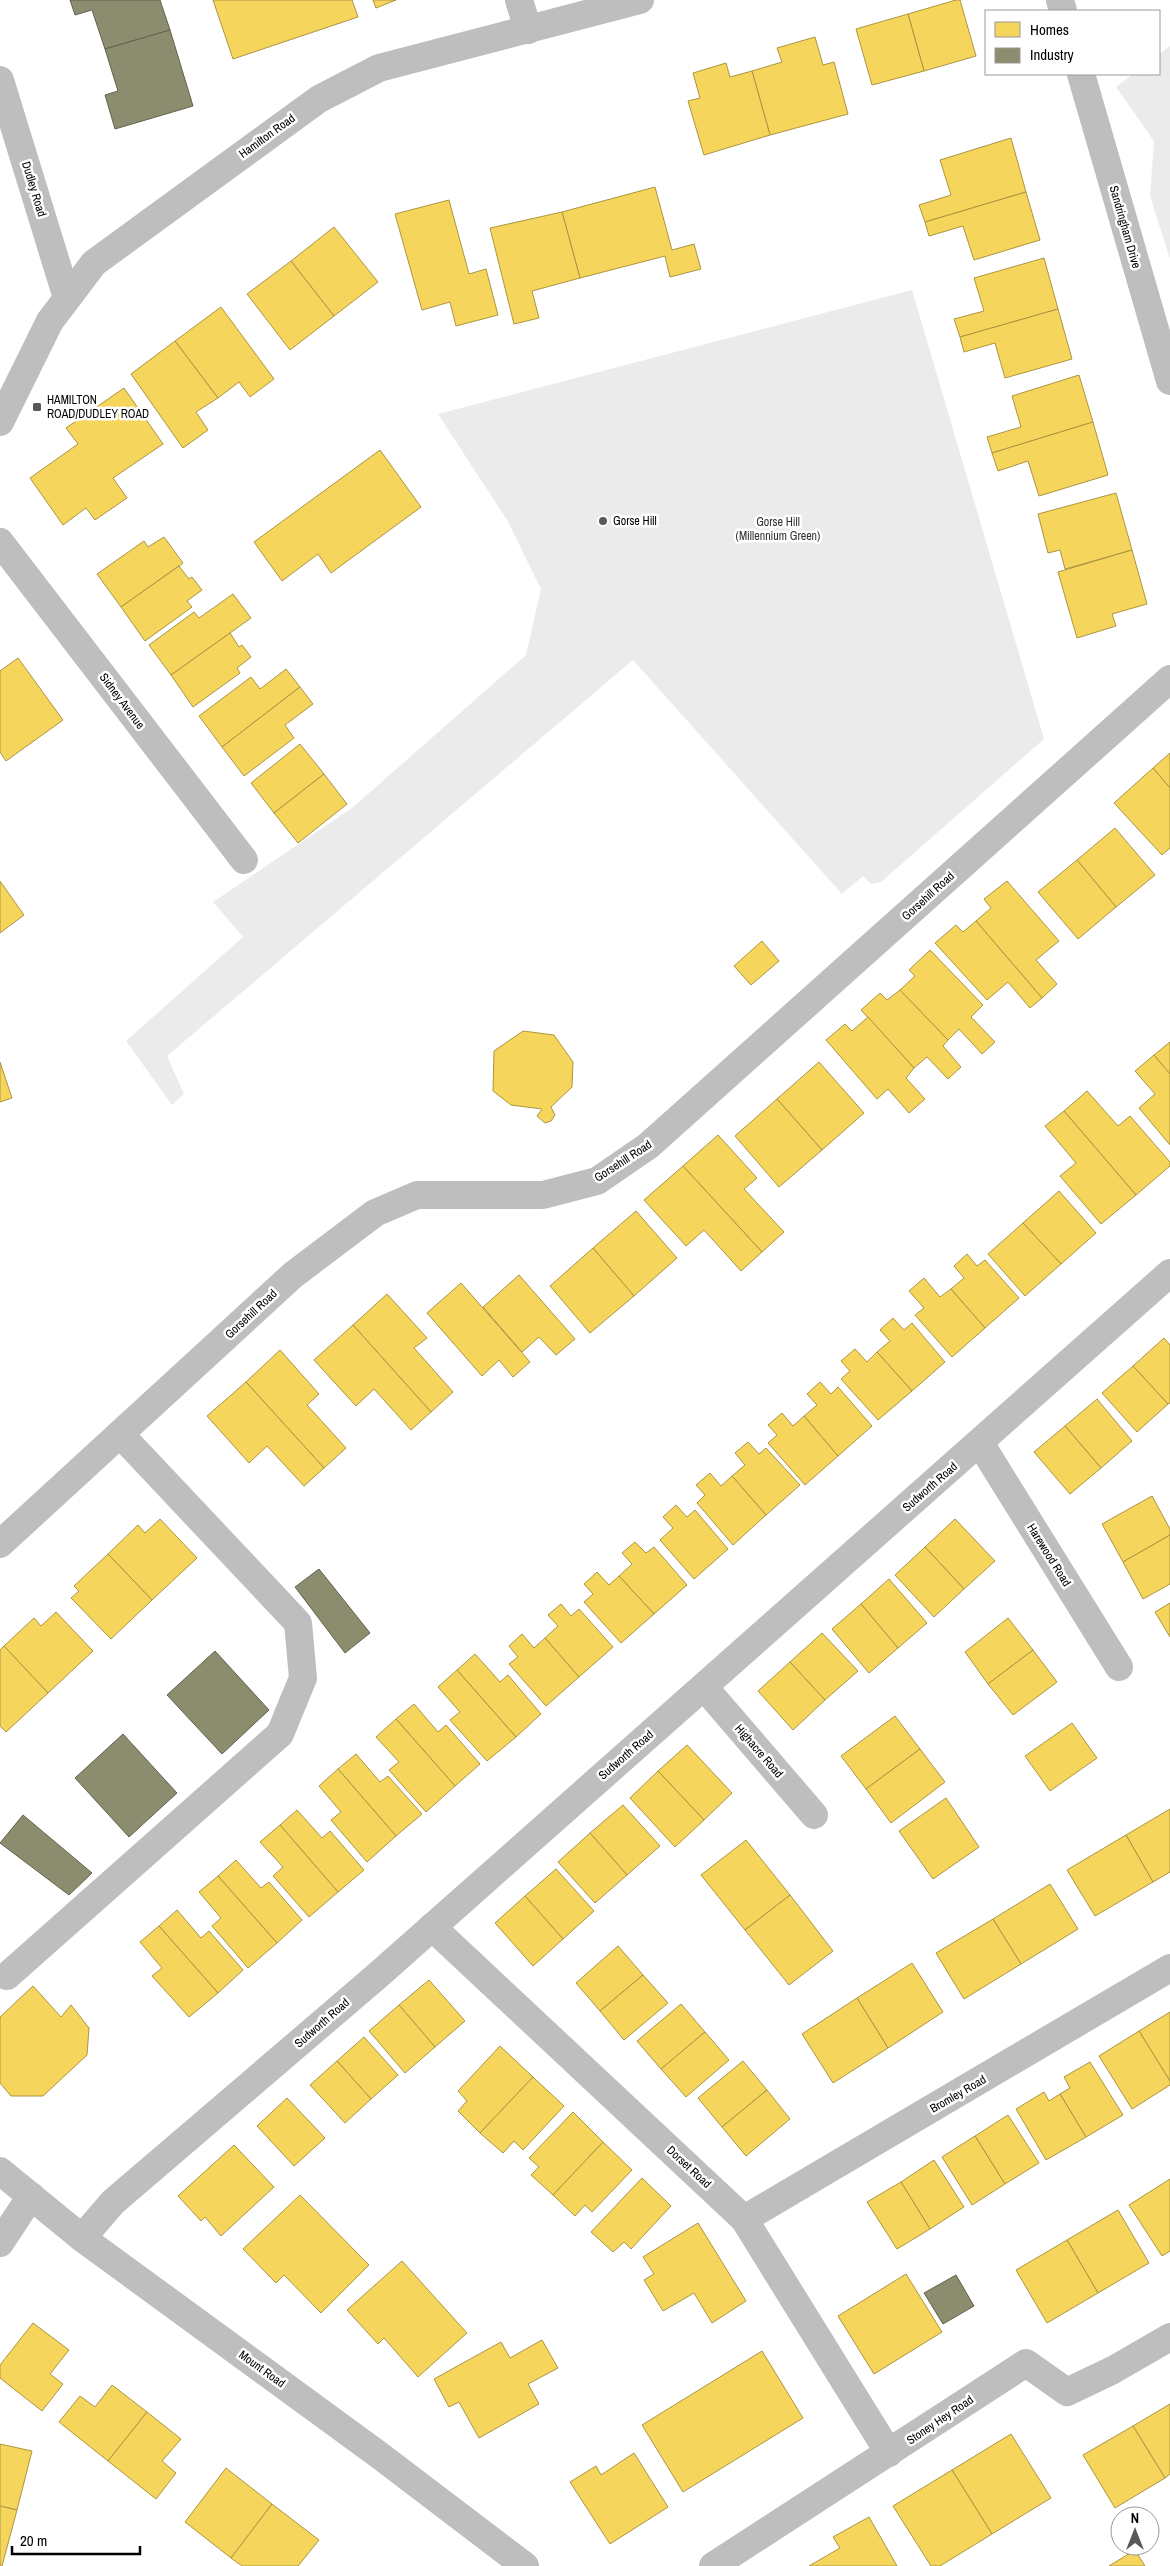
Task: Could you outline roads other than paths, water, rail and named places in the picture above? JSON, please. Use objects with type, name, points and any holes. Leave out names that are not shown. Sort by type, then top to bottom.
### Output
[{"type":"street","points":[[519,0],[528,30]]},
{"type":"street","name":"Hamilton Road","points":[[0,422],[32,353],[50,321],[94,263],[319,99],[378,68],[640,0]]},
{"type":"street","name":"Sandringham Drive","points":[[1081,75],[1170,381]]},
{"type":"street","name":"Dudley Road","points":[[0,80],[67,298]]},
{"type":"street","name":"Sidney Avenue","points":[[0,542],[244,860]]},
{"type":"street","name":"Gorsehill Road","points":[[0,1544],[293,1275],[375,1213],[417,1195],[543,1195],[597,1181],[648,1146],[1170,679]]},
{"type":"street","name":"Sudworth Road","points":[[82,2238],[113,2202],[432,1927],[980,1443],[1170,1272]]},
{"type":"street","points":[[7,1976],[280,1734],[303,1678],[298,1623],[120,1434]]},
{"type":"street","name":"Harewood Road","points":[[980,1443],[1119,1667]]},
{"type":"street","name":"Highacre Road","points":[[704,1687],[814,1815]]},
{"type":"street","name":"Dorset Road","points":[[432,1927],[744,2219],[890,2454]]},
{"type":"street","name":"Bromley Road","points":[[744,2219],[1170,1968]]},
{"type":"street","name":"Mount Road","points":[[0,2170],[82,2238],[379,2455],[525,2566]]},
{"type":"street","points":[[0,2243],[31,2196]]},
{"type":"street","name":"Stoney Hey Road","points":[[713,2566],[890,2454],[1026,2363],[1067,2392],[1113,2370],[1170,2337]]},
{"type":"place","name":"HAMILTON ROAD/DUDLEY ROAD","points":[[37,407]]},
{"type":"place","name":"Gorse Hill","points":[[603,521]]},
{"type":"park label","name":"Gorse Hill (Millennium Green)","points":[[778,529]]}]
